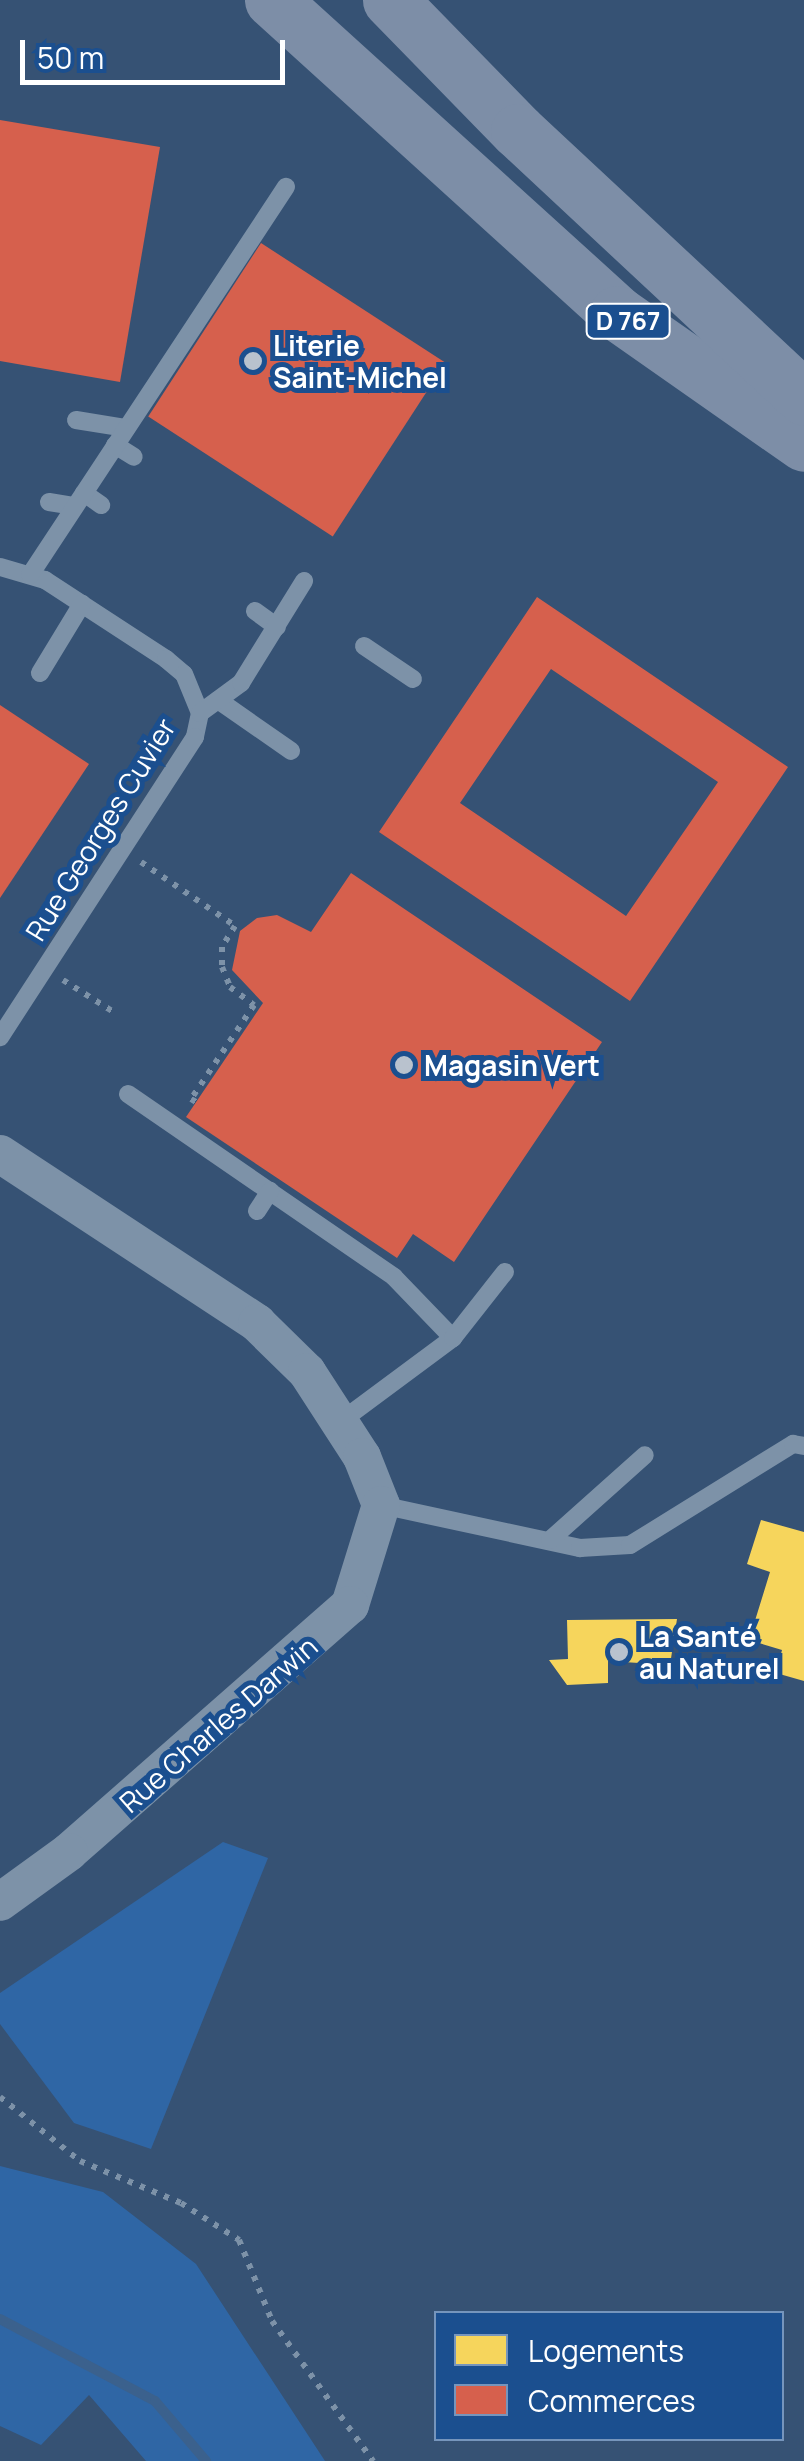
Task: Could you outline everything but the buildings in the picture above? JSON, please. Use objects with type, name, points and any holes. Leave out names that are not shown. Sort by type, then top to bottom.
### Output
[{"type":"main road","name":"D 767","points":[[272,0],[618,313],[804,444]]},
{"type":"main road","name":"D 767","points":[[390,0],[804,398]]},
{"type":"street","points":[[0,1154],[257,1323],[308,1372],[340,1422],[381,1505]]},
{"type":"street","name":"Rue Charles Darwin","points":[[0,1902],[69,1852],[350,1605],[381,1505]]},
{"type":"lane","points":[[30,575],[286,187]]},
{"type":"lane","points":[[76,420],[126,428]]},
{"type":"lane","points":[[116,444],[134,457]]},
{"type":"lane","points":[[49,502],[80,500],[101,505]]},
{"type":"lane","name":"Rue Georges Cuvier","points":[[0,567],[30,575],[82,604],[184,674],[200,713],[195,738],[0,1038]]},
{"type":"lane","points":[[200,713],[241,683],[304,580]]},
{"type":"lane","points":[[40,673],[82,604]]},
{"type":"lane","points":[[255,611],[278,627]]},
{"type":"lane","points":[[364,646],[413,679]]},
{"type":"lane","points":[[218,700],[291,750]]},
{"type":"lane","points":[[128,1094],[394,1277],[452,1338]]},
{"type":"lane","points":[[256,1211],[270,1191]]},
{"type":"lane","points":[[340,1422],[452,1338],[504,1272]]},
{"type":"lane","points":[[381,1505],[580,1548],[630,1545],[793,1444],[804,1446]]},
{"type":"lane","points":[[550,1540],[645,1455]]},
{"type":"path","points":[[140,861],[234,926],[222,947],[222,967],[230,987],[254,1005],[191,1098],[196,1102]]},
{"type":"path","points":[[45,968],[112,1012]]},
{"type":"path","points":[[0,2098],[80,2160],[181,2203],[240,2240],[272,2321],[373,2461]]},
{"type":"shaded area","points":[[223,1842],[268,1858],[151,2149],[74,2123],[0,2024],[0,1993]]},
{"type":"shaded area","points":[[0,2166],[103,2192],[196,2264],[325,2461],[146,2461],[89,2395],[41,2445],[0,2426]]},
{"type":"waterway","points":[[0,2319],[155,2401],[206,2461]]},
{"type":"place","name":"Literie Saint-Michel","points":[[253,361]]},
{"type":"place","name":"Magasin Vert","points":[[404,1065]]},
{"type":"place","name":"La Santé au Naturel","points":[[619,1652]]}]
